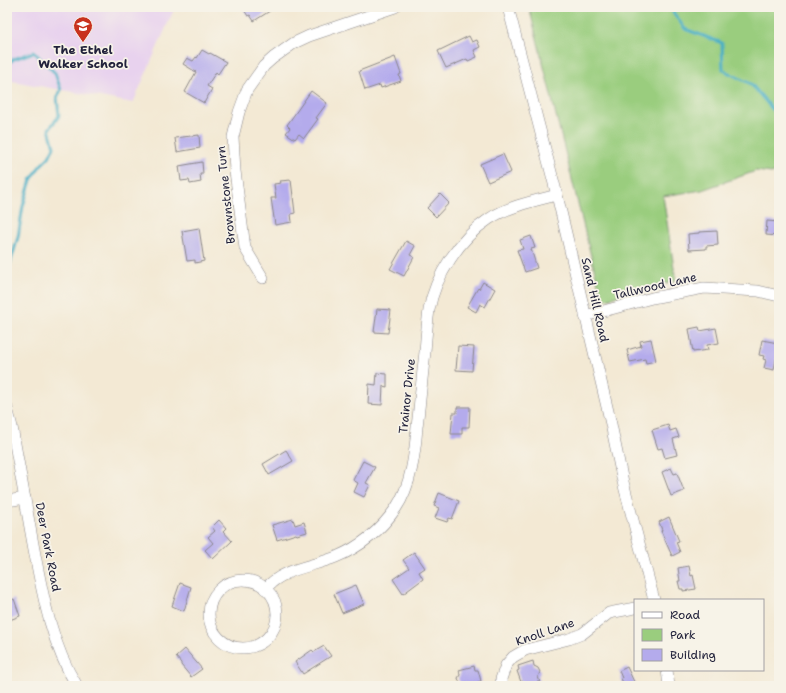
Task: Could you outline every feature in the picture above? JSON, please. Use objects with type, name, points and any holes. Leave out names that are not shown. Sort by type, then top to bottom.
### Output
[{"type":"street","name":"Brownstone Turn","points":[[263,278],[245,248],[235,171],[233,137],[239,112],[247,90],[264,66],[294,43],[309,36],[395,7]]},
{"type":"street","name":"Sand Hill Road","points":[[508,7],[557,195],[611,424],[623,482],[654,599]]},
{"type":"street","name":"Trainor Drive","points":[[265,588],[271,581],[280,576],[302,567],[335,558],[351,550],[370,537],[396,508],[404,494],[416,442],[429,310],[436,288],[446,266],[468,236],[491,218],[524,204],[557,195]]},
{"type":"street","name":"Tallwood Lane","points":[[585,316],[652,298],[704,288],[758,291],[779,296]]},
{"type":"street","name":"Deer Park Road","points":[[7,408],[38,570],[54,633],[64,660],[77,686]]},
{"type":"street","points":[[7,501],[25,498]]},
{"type":"street","points":[[245,580],[256,583],[265,588],[274,600],[277,613],[275,627],[267,638],[256,646],[242,648],[233,647],[223,642],[216,634],[211,624],[209,614],[211,603],[216,593],[234,581],[245,580]]},
{"type":"street","name":"Knoll Lane","points":[[502,686],[502,679],[506,665],[513,657],[525,650],[569,639],[582,634],[609,613],[634,608]]},
{"type":"street","points":[[667,671],[669,686]]},
{"type":"shaded area","name":"The Ethel Walker School","points":[[7,7],[175,7],[133,103],[7,80]]},
{"type":"green space","points":[[529,7],[779,7],[779,174],[756,171],[702,190],[663,196],[676,281],[602,300]]},
{"type":"building","points":[[242,7],[276,7],[254,21],[250,15],[248,16]]},
{"type":"building","points":[[469,36],[472,42],[477,40],[480,47],[474,50],[477,57],[468,61],[467,59],[446,68],[438,51]]},
{"type":"building","points":[[202,50],[226,62],[218,74],[216,72],[207,86],[212,89],[204,103],[185,92],[196,72],[183,64],[187,58],[193,61]]},
{"type":"building","points":[[395,57],[401,74],[399,75],[401,81],[381,88],[380,85],[365,90],[359,71]]},
{"type":"building","points":[[311,91],[327,103],[316,118],[318,119],[304,138],[299,134],[295,139],[286,133],[290,128],[287,125]]},
{"type":"building","points":[[199,135],[200,148],[177,152],[175,138]]},
{"type":"building","points":[[503,154],[511,172],[488,182],[480,164]]},
{"type":"building","points":[[202,162],[203,174],[200,174],[201,182],[190,184],[189,180],[181,181],[179,166]]},
{"type":"building","points":[[291,180],[295,213],[291,214],[292,222],[275,225],[271,198],[276,198],[274,184],[281,183],[280,181]]},
{"type":"building","points":[[440,194],[449,203],[436,217],[427,208]]},
{"type":"building","points":[[767,221],[779,222],[779,236],[766,235]]},
{"type":"building","points":[[199,228],[204,261],[195,263],[195,260],[187,261],[182,231]]},
{"type":"building","points":[[717,231],[718,245],[706,246],[706,249],[689,250],[688,234]]},
{"type":"building","points":[[531,236],[535,248],[531,249],[537,268],[525,272],[517,250],[523,249],[520,240]]},
{"type":"building","points":[[406,241],[415,246],[410,255],[414,257],[404,276],[390,269]]},
{"type":"building","points":[[483,282],[495,289],[485,307],[480,304],[476,312],[467,307]]},
{"type":"building","points":[[377,309],[391,310],[388,333],[374,332]]},
{"type":"building","points":[[699,327],[700,331],[716,328],[719,343],[707,345],[708,350],[693,352],[689,329]]},
{"type":"building","points":[[651,339],[656,361],[646,363],[645,359],[630,362],[627,350],[641,346],[640,341]]},
{"type":"building","points":[[762,340],[778,343],[777,347],[779,347],[779,359],[776,359],[774,370],[764,368],[766,360],[763,359],[764,356],[759,355]]},
{"type":"building","points":[[458,346],[474,347],[472,371],[456,370]]},
{"type":"building","points":[[377,373],[387,374],[387,387],[383,386],[382,405],[368,404],[369,384],[376,385]]},
{"type":"building","points":[[457,407],[470,407],[469,427],[462,427],[462,434],[451,434],[453,413],[457,413]]},
{"type":"building","points":[[668,425],[670,431],[676,429],[679,437],[673,439],[677,455],[665,458],[662,448],[658,449],[652,430]]},
{"type":"building","points":[[286,450],[293,461],[269,475],[263,464]]},
{"type":"building","points":[[363,461],[375,467],[366,483],[370,485],[364,497],[354,492],[358,483],[353,480]]},
{"type":"building","points":[[671,468],[674,474],[677,473],[684,491],[671,496],[662,472]]},
{"type":"building","points":[[439,493],[459,501],[452,519],[449,518],[447,522],[435,518],[439,508],[434,506]]},
{"type":"building","points":[[669,517],[679,541],[676,542],[680,552],[672,556],[661,531],[659,522]]},
{"type":"building","points":[[293,519],[295,525],[304,522],[307,532],[277,540],[272,525]]},
{"type":"building","points":[[219,520],[226,528],[223,531],[232,541],[213,559],[205,550],[213,543],[208,537],[215,531],[212,527]]},
{"type":"building","points":[[414,552],[425,568],[419,572],[423,579],[403,594],[393,579],[409,568],[403,560]]},
{"type":"building","points":[[689,566],[691,576],[693,575],[696,589],[683,591],[683,589],[680,589],[678,581],[680,581],[678,568]]},
{"type":"building","points":[[180,583],[191,587],[184,611],[172,606]]},
{"type":"building","points":[[356,585],[364,604],[342,613],[334,594]]},
{"type":"building","points":[[14,599],[20,616],[7,621],[7,602]]},
{"type":"building","points":[[324,646],[331,656],[303,674],[295,662],[312,650],[314,652]]},
{"type":"building","points":[[185,649],[202,669],[191,677],[176,657]]},
{"type":"building","points":[[533,661],[534,666],[538,668],[540,672],[538,677],[540,682],[537,682],[538,686],[524,686],[523,681],[521,682],[517,671],[519,670],[518,666]]},
{"type":"building","points":[[474,666],[475,670],[478,670],[481,681],[478,682],[479,686],[461,686],[458,678],[460,675],[459,670]]},
{"type":"building","points":[[627,667],[636,686],[624,686],[619,671]]},
{"type":"waterway","points":[[675,7],[673,12],[685,29],[722,43],[723,70],[751,84],[773,110],[779,112]]},
{"type":"waterway","points":[[7,64],[14,59],[34,52],[55,73],[61,90],[57,97],[59,116],[49,129],[54,147],[49,157],[40,166],[31,180],[23,206],[18,237],[7,274]]},
{"type":"place","name":"The Ethel Walker School","points":[[83,43]]}]
